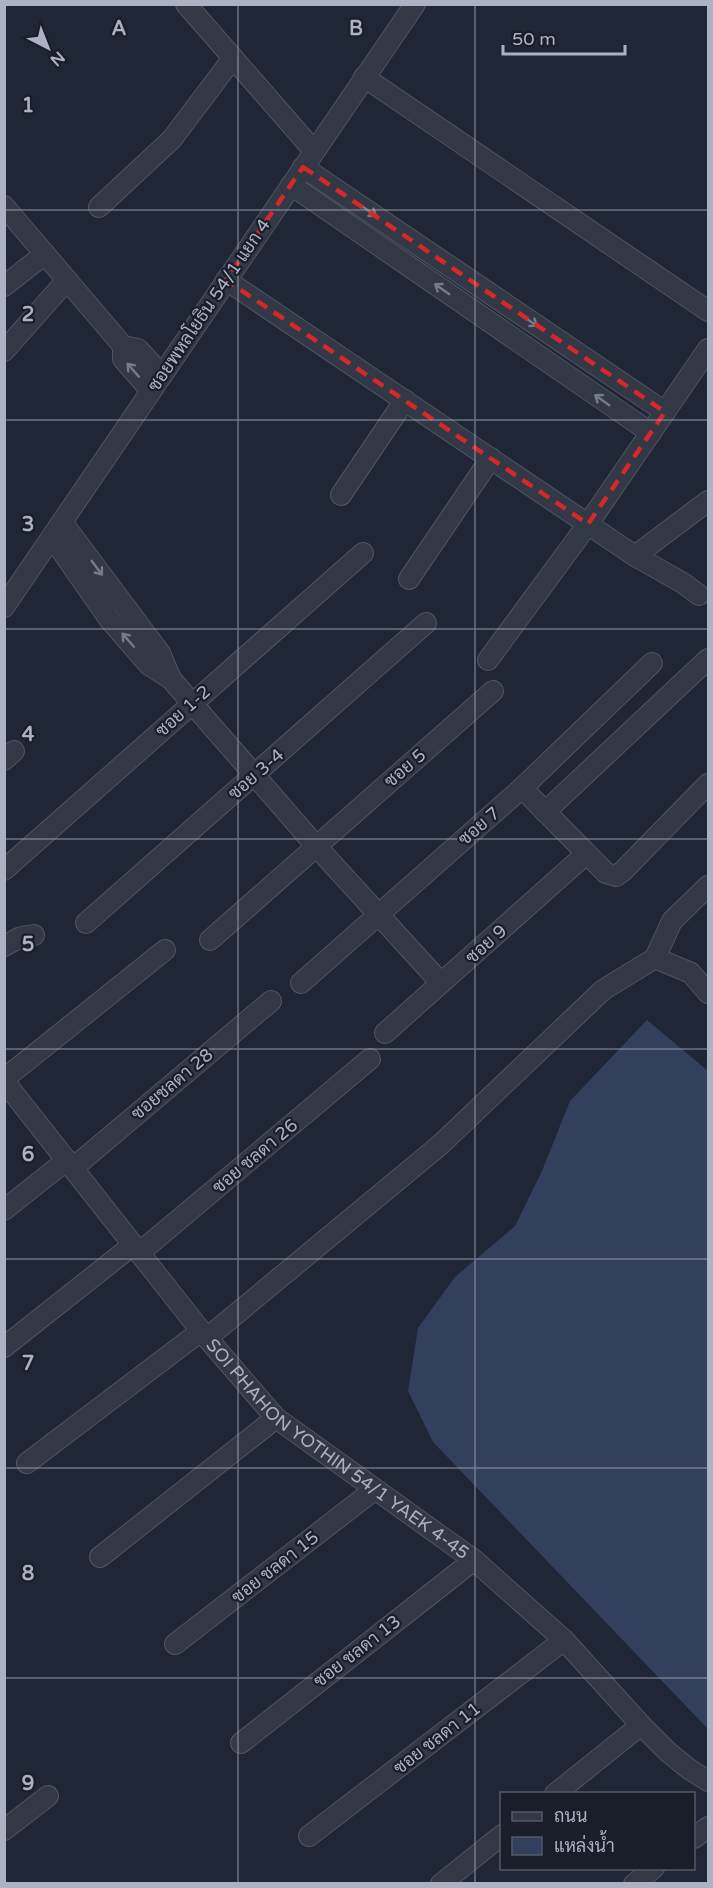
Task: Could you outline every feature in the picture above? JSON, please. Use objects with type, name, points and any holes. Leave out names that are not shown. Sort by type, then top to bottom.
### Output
[{"type":"street","points":[[186,4],[233,58],[308,159],[344,194],[665,412]]},
{"type":"street","name":"ซอยพหลโยธิน 54/1 แยก 4","points":[[4,607],[415,4]]},
{"type":"street","points":[[99,207],[172,139],[233,58]]},
{"type":"street","points":[[364,77],[708,311]]},
{"type":"street","points":[[291,185],[651,433]]},
{"type":"street","points":[[331,213],[344,194]]},
{"type":"street","points":[[4,206],[123,346],[138,349],[157,383]]},
{"type":"street","points":[[4,286],[45,254]]},
{"type":"street","points":[[4,351],[67,280]]},
{"type":"street","points":[[226,280],[635,556],[683,583],[699,595]]},
{"type":"street","points":[[477,313],[490,294]]},
{"type":"street","points":[[488,660],[588,524],[708,349]]},
{"type":"street","points":[[341,495],[405,400]]},
{"type":"street","points":[[409,579],[491,458]]},
{"type":"street","points":[[635,556],[708,501]]},
{"type":"street","points":[[57,529],[109,619],[149,665],[171,679],[316,846],[441,983]]},
{"type":"street","name":"ซอย 1-2","points":[[4,870],[363,553]]},
{"type":"street","name":"ซอย 3-4","points":[[86,923],[426,623]]},
{"type":"street","points":[[545,812],[708,659]]},
{"type":"street","name":"ซอย 7","points":[[301,983],[522,788],[652,663]]},
{"type":"street","name":"ซอย 5","points":[[210,940],[493,691]]},
{"type":"street","points":[[522,788],[606,873],[615,876],[623,871],[708,784]]},
{"type":"street","name":"ซอย 9","points":[[385,1033],[586,854]]},
{"type":"street","points":[[27,1463],[204,1335],[440,1145],[603,990],[655,958],[672,921],[708,886]]},
{"type":"street","points":[[4,946],[21,937],[34,935]]},
{"type":"street","points":[[4,1080],[165,950]]},
{"type":"street","points":[[655,958],[691,973],[708,993]]},
{"type":"street","name":"ซอยชลดา 28","points":[[4,1210],[70,1164],[271,1001]]},
{"type":"street","name":"ซอย ชลดา 26","points":[[4,1347],[136,1249],[370,1059]]},
{"type":"street","name":"SOI PHAHON YOTHIN 54/1 YAEK 4-45","points":[[4,1080],[204,1335],[276,1418],[474,1560],[564,1640],[668,1752],[708,1781]]},
{"type":"street","points":[[100,1557],[276,1418]]},
{"type":"street","name":"ซอย ชลดา 15","points":[[175,1644],[374,1490]]},
{"type":"street","name":"ซอย ชลดา 13","points":[[241,1743],[474,1560]]},
{"type":"street","name":"ซอย ชลดา 11","points":[[309,1836],[564,1640]]},
{"type":"street","points":[[557,1792],[641,1725]]},
{"type":"street","points":[[4,1830],[48,1796]]},
{"type":"street","points":[[695,1837],[708,1827]]},
{"type":"street","points":[[441,1884],[500,1836]]},
{"type":"street","points":[[634,1884],[653,1870]]},
{"type":"highlighted area","points":[[303,167],[665,412],[588,524],[226,280]]},
{"type":"water","points":[[647,1020],[708,1071],[708,1729],[433,1442],[408,1391],[418,1328],[455,1277],[515,1226],[542,1171],[570,1101]]}]
